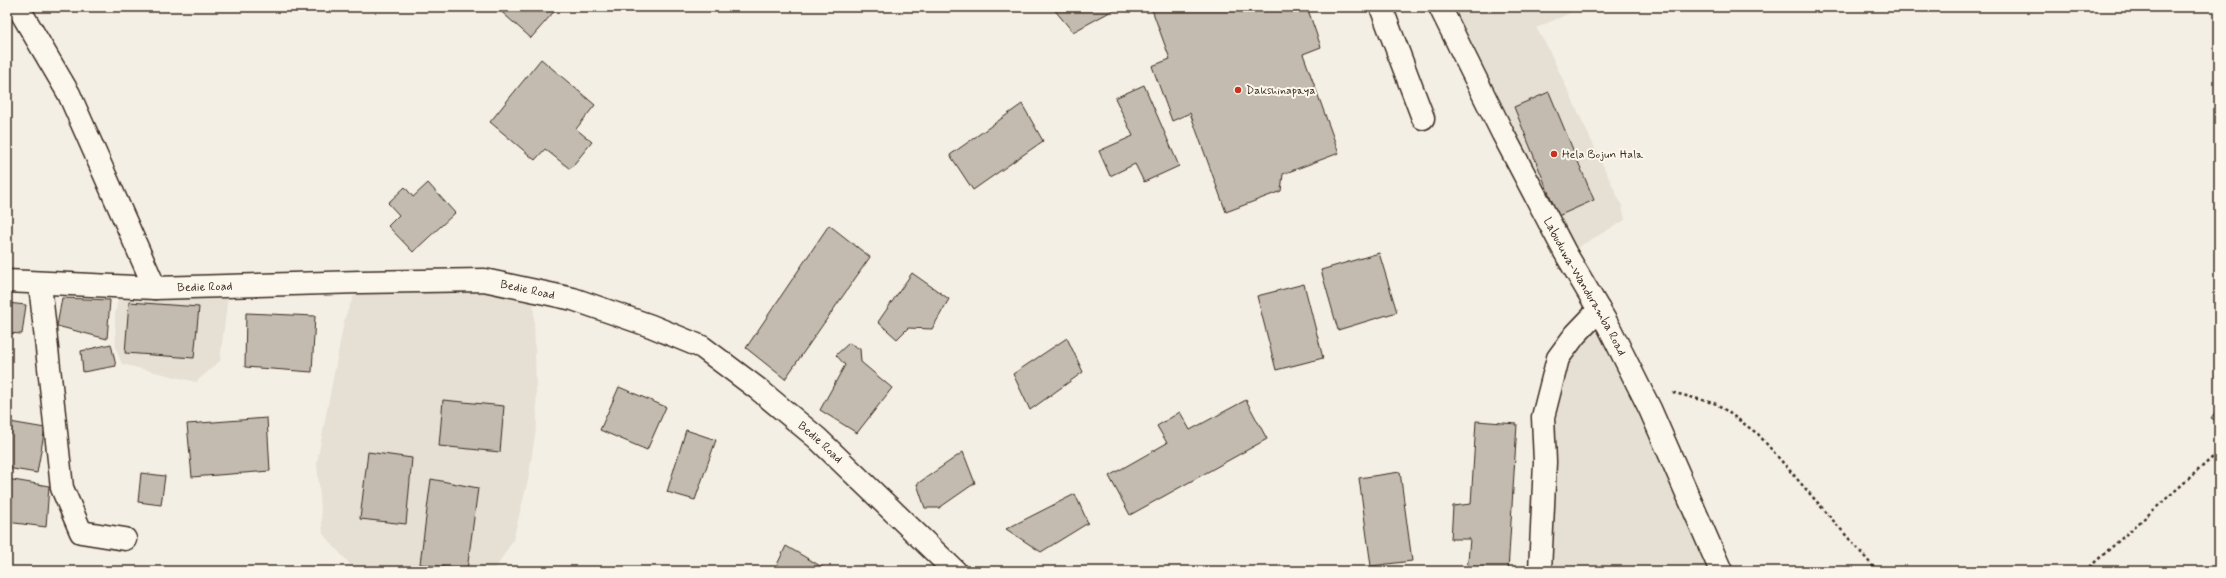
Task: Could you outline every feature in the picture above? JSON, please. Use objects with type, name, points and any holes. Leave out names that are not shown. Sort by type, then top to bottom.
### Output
[{"type":"street","points":[[18,7],[69,94],[155,288]]},
{"type":"street","points":[[1381,7],[1423,118]]},
{"type":"street","name":"Labuduwa-Wanduramba Road","points":[[1440,7],[1548,218],[1599,310],[1650,409],[1721,571]]},
{"type":"street","name":"Bedie Road","points":[[7,281],[40,284],[155,288],[484,280],[573,299],[651,326],[702,347],[758,389],[817,438],[955,571]]},
{"type":"street","points":[[40,284],[62,488],[81,532],[125,539]]},
{"type":"street","points":[[1540,571],[1545,462],[1543,417],[1558,358],[1575,335],[1599,310]]},
{"type":"path","points":[[1650,409],[1675,393],[1717,404],[1758,434],[1877,571]]},
{"type":"path","points":[[2085,571],[2213,457],[2219,455]]},
{"type":"shaded area","points":[[1440,7],[1584,7],[1536,28],[1548,48],[1622,206],[1625,220],[1566,254]]},
{"type":"shaded area","points":[[360,282],[533,289],[537,422],[528,480],[513,540],[494,571],[356,571],[323,534],[317,462],[345,317]]},
{"type":"shaded area","points":[[229,286],[220,361],[196,382],[122,364],[116,349],[115,314],[120,290]]},
{"type":"shaded area","points":[[1599,310],[1721,571],[1540,571],[1552,378]]},
{"type":"building","points":[[496,7],[558,7],[531,38]]},
{"type":"building","points":[[1052,7],[1119,7],[1073,32]]},
{"type":"building","name":"Dakshinapaya","points":[[1151,7],[1307,7],[1321,47],[1303,54],[1339,153],[1283,174],[1281,191],[1226,212],[1190,113],[1172,121],[1152,66],[1170,59]]},
{"type":"building","points":[[541,59],[595,105],[576,129],[592,142],[570,169],[545,149],[535,160],[490,122]]},
{"type":"building","points":[[1144,85],[1179,166],[1144,182],[1135,164],[1110,176],[1099,151],[1133,136],[1115,98]]},
{"type":"building","name":"Hela Bojun Hala","points":[[1549,92],[1594,200],[1558,216],[1514,107]]},
{"type":"building","points":[[1022,104],[1043,141],[973,190],[950,155]]},
{"type":"building","points":[[428,183],[455,213],[413,252],[388,226],[399,215],[388,203],[405,187],[413,197]]},
{"type":"building","points":[[829,225],[870,257],[785,379],[746,348]]},
{"type":"building","points":[[1379,253],[1397,312],[1338,330],[1321,270]]},
{"type":"building","points":[[912,273],[949,299],[932,329],[908,328],[897,339],[878,322]]},
{"type":"building","points":[[1304,284],[1323,358],[1276,370],[1257,296]]},
{"type":"building","points":[[62,298],[110,300],[107,339],[57,326]]},
{"type":"building","points":[[129,302],[199,307],[194,358],[125,353]]},
{"type":"building","points":[[7,303],[26,305],[22,334],[7,333]]},
{"type":"building","points":[[246,313],[315,316],[312,372],[245,367]]},
{"type":"building","points":[[1067,338],[1083,372],[1030,410],[1013,374]]},
{"type":"building","points":[[849,343],[860,349],[861,362],[892,388],[857,433],[820,410],[845,365],[836,355]]},
{"type":"building","points":[[111,344],[116,366],[83,372],[81,351]]},
{"type":"building","points":[[619,387],[666,407],[647,450],[600,430]]},
{"type":"building","points":[[443,400],[504,406],[500,452],[439,446]]},
{"type":"building","points":[[1246,400],[1267,439],[1130,515],[1109,476],[1167,443],[1157,426],[1180,412],[1190,430]]},
{"type":"building","points":[[2219,407],[2219,422],[2211,418]]},
{"type":"building","points":[[267,418],[270,471],[192,477],[187,424]]},
{"type":"building","points":[[1476,421],[1517,424],[1508,571],[1467,571],[1470,539],[1451,539],[1453,506],[1471,504]]},
{"type":"building","points":[[10,422],[45,428],[37,473],[7,468],[7,438]]},
{"type":"building","points":[[686,430],[716,440],[695,500],[667,492]]},
{"type":"building","points":[[368,452],[412,458],[406,524],[360,519]]},
{"type":"building","points":[[963,452],[975,483],[939,508],[925,508],[917,484]]},
{"type":"building","points":[[1400,472],[1412,561],[1371,566],[1359,478]]},
{"type":"building","points":[[141,473],[165,476],[161,505],[138,502]]},
{"type":"building","points":[[7,479],[49,486],[46,527],[7,522]]},
{"type":"building","points":[[431,479],[478,488],[467,570],[420,564]]},
{"type":"building","points":[[1075,494],[1088,523],[1041,552],[1006,529]]},
{"type":"building","points":[[786,546],[829,571],[774,571]]},
{"type":"place","name":"Dakshinapaya","points":[[1238,90]]},
{"type":"place","name":"Hela Bojun Hala","points":[[1554,154]]}]
